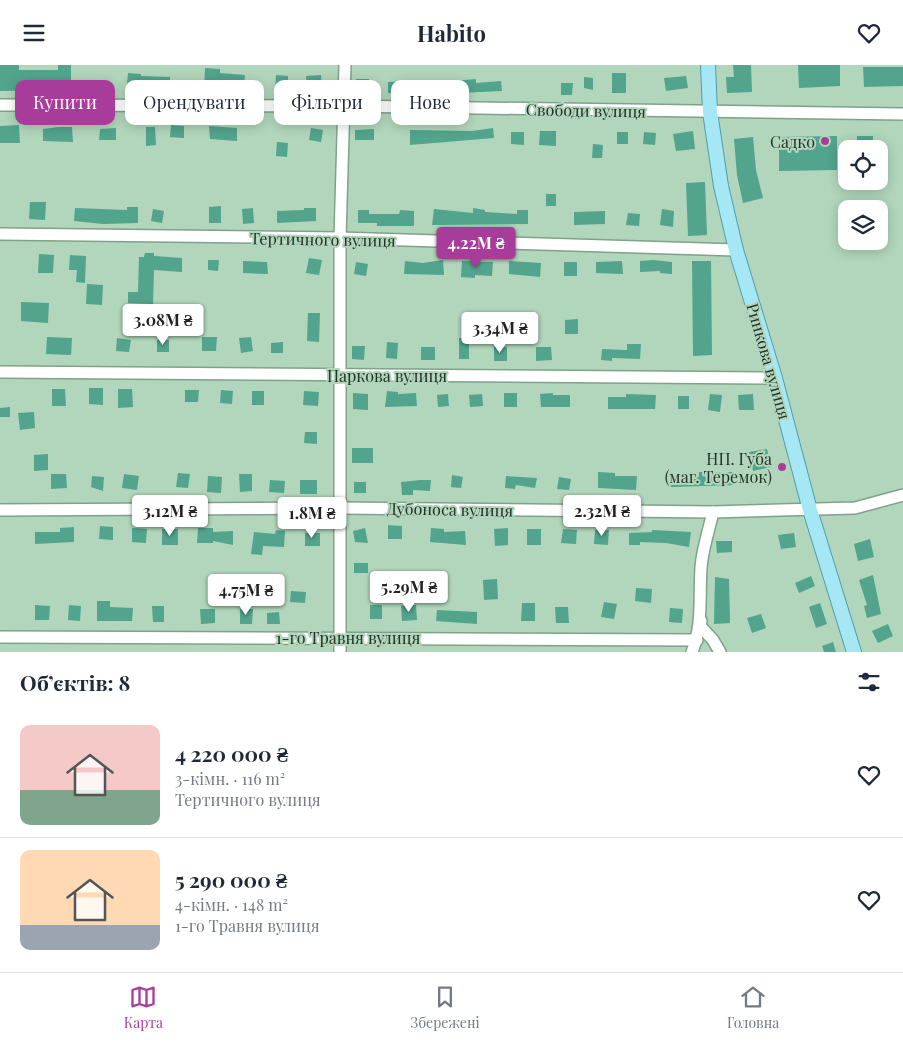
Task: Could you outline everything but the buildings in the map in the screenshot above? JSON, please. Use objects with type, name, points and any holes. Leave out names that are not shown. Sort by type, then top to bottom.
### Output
[{"type":"main road","name":"Ринкова вулиця","points":[[708,65],[710,112],[721,186],[736,250],[775,378],[810,510],[854,652]]},
{"type":"street","points":[[345,65],[345,80]]},
{"type":"street","name":"Свободи вулиця","points":[[0,105],[274,106]]},
{"type":"street","name":"Свободи вулиця","points":[[381,107],[903,114]]},
{"type":"street","points":[[340,652],[340,239],[343,125]]},
{"type":"street","name":"Тертичного вулиця","points":[[0,234],[340,239],[736,250]]},
{"type":"street","name":"Паркова вулиця","points":[[0,372],[775,378]]},
{"type":"street","name":"Дубоноса вулиця","points":[[0,510],[340,508],[713,512],[855,507],[903,495]]},
{"type":"street","points":[[713,512],[701,567],[702,611],[700,626],[713,640],[720,652]]},
{"type":"street","points":[[692,652],[697,640],[702,611]]},
{"type":"street","name":"1-го Травня вулиця","points":[[0,637],[697,640]]},
{"type":"place","name":"Садко","points":[[825,141]]},
{"type":"place","name":"НП. Губа (маг. Теремок)","points":[[782,467]]}]
